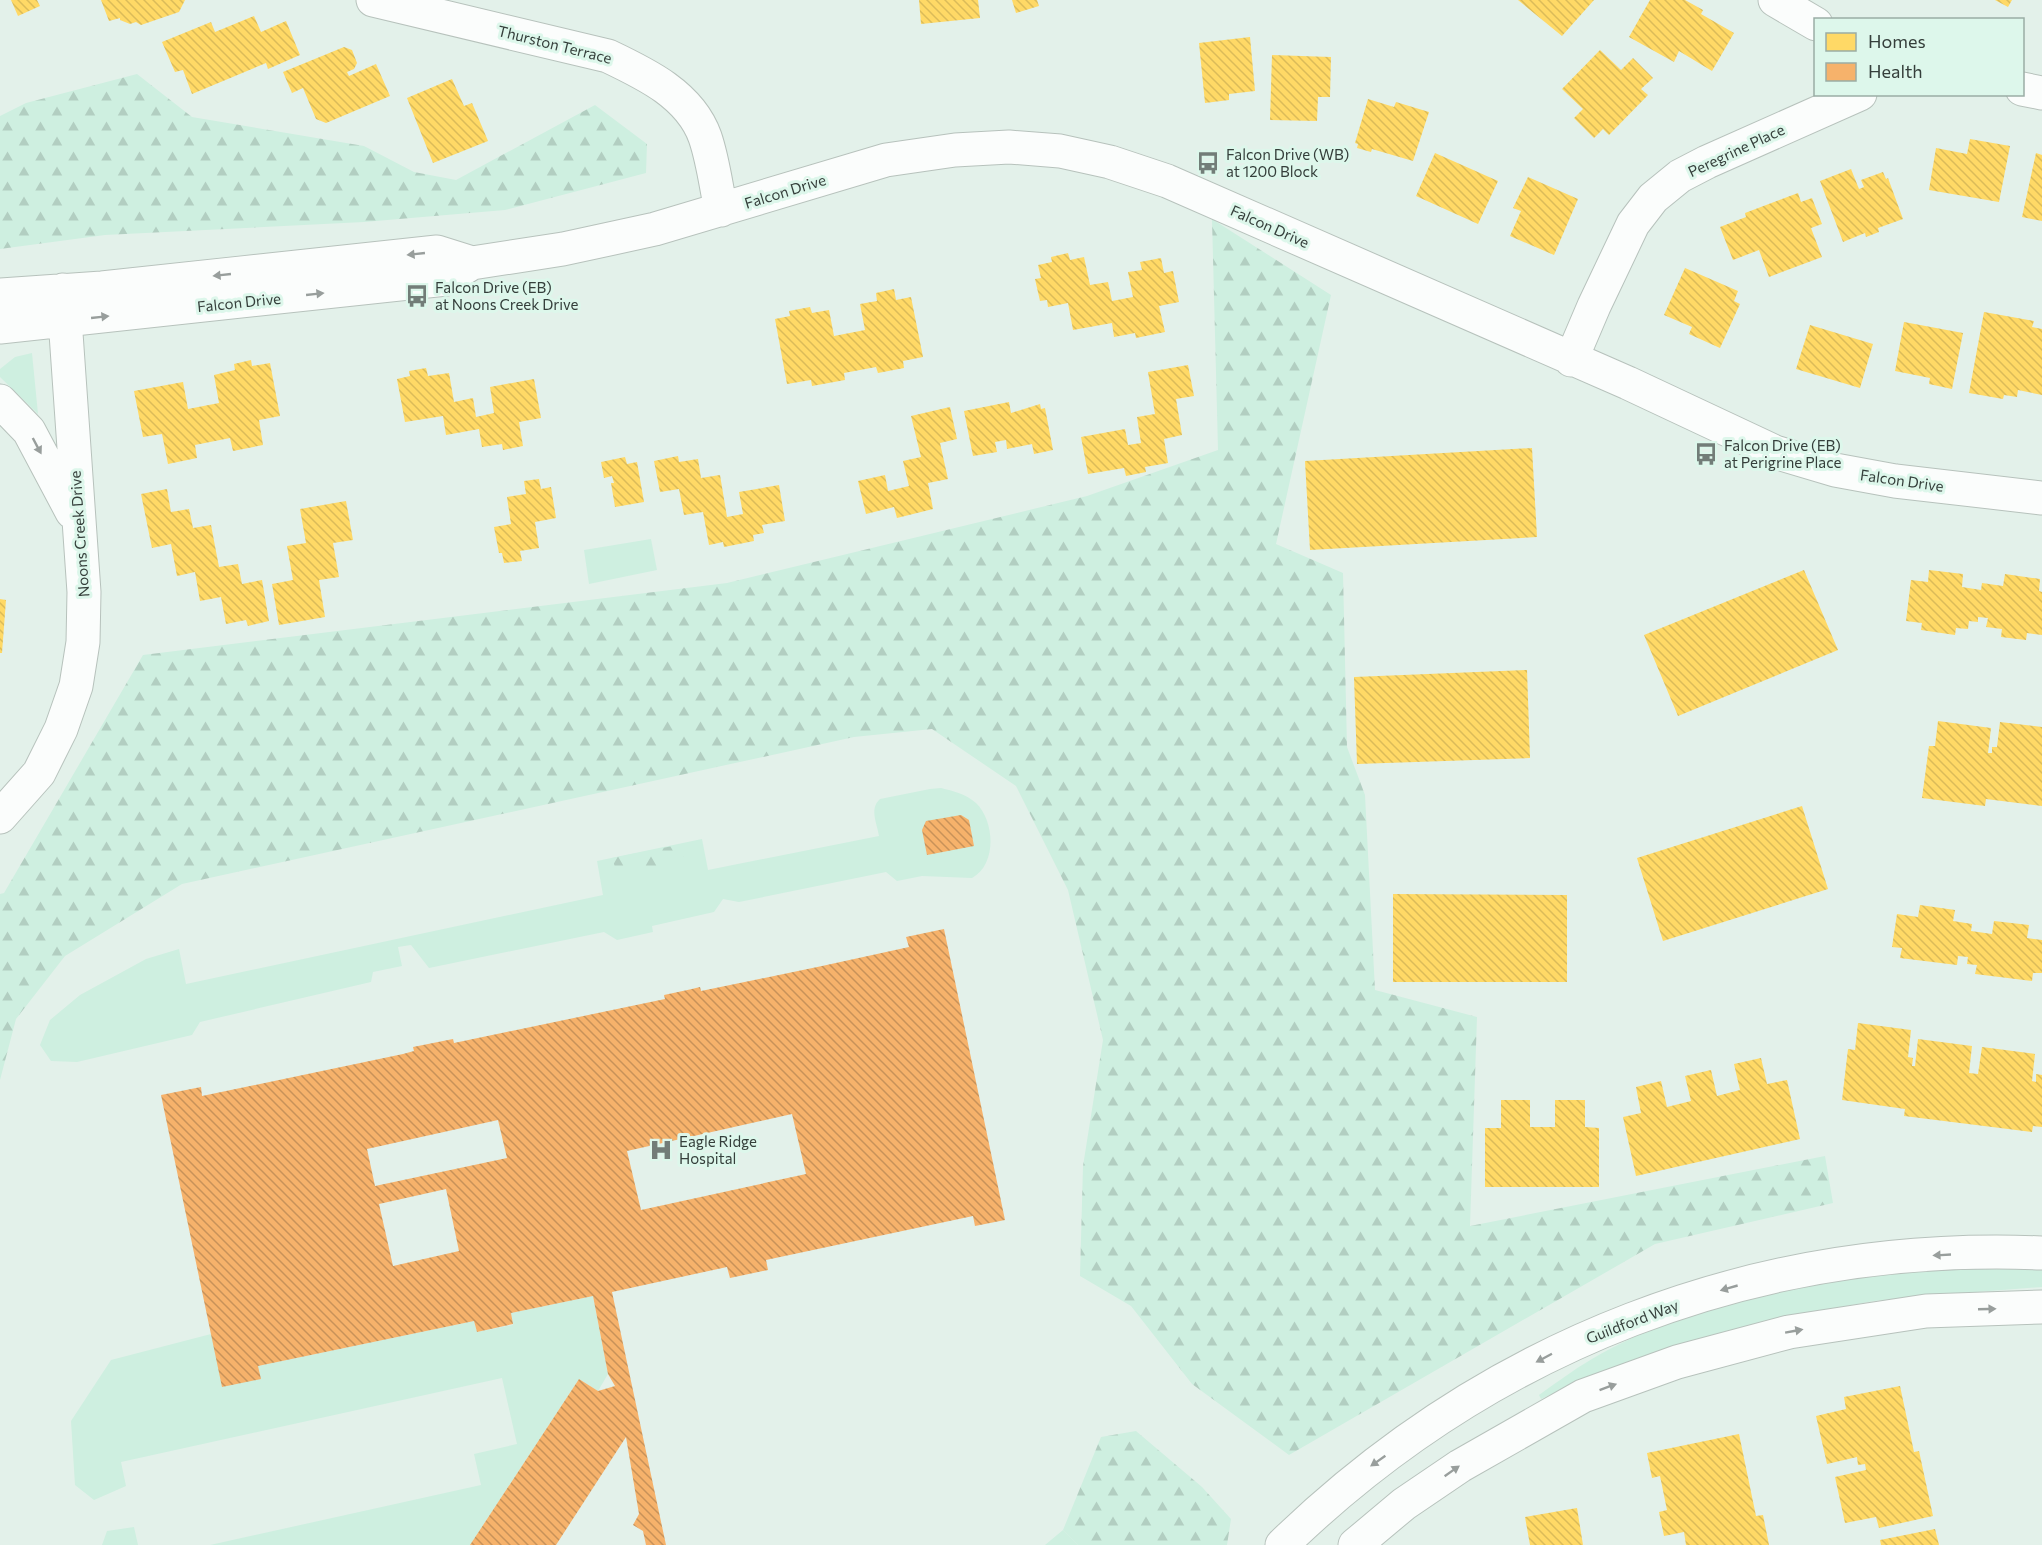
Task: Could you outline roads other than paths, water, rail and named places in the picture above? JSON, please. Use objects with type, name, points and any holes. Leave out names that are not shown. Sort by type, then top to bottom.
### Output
[{"type":"street","name":"Thurston Terrace","points":[[373,0],[608,56],[666,87],[690,112],[705,136],[721,210]]},
{"type":"street","points":[[1775,0],[1814,23]]},
{"type":"street","points":[[2024,89],[2042,93]]},
{"type":"street","name":"Peregrine Place","points":[[1571,360],[1593,306],[1633,224],[1653,198],[1680,176],[1707,162],[1856,96]]},
{"type":"street","name":"Falcon Drive","points":[[0,327],[63,305],[437,252],[472,262],[563,249],[655,229],[886,160],[955,150],[1009,147],[1060,152],[1110,162],[1167,181],[1628,384],[1775,452],[1825,467],[1895,481],[2042,498]]},
{"type":"street","points":[[0,295],[63,305]]},
{"type":"street","name":"Noons Creek Drive","points":[[0,817],[39,773],[61,729],[76,686],[83,642],[84,592],[63,305]]},
{"type":"street","points":[[0,401],[29,431],[79,524]]},
{"type":"street","name":"Guildford Way","points":[[1295,1541],[1367,1469],[1449,1411],[1562,1348],[1657,1308],[1772,1276],[1885,1258],[2003,1251],[2042,1253]]},
{"type":"street","points":[[1355,1545],[1404,1504],[1460,1466],[1584,1396],[1677,1362],[1789,1332],[1915,1313],[2042,1307]]},
{"type":"place","name":"Falcon Drive (WB) at 1200 Block","points":[[1208,163]]},
{"type":"place","name":"Falcon Drive (EB) at Noons Creek Drive","points":[[417,296]]},
{"type":"place","name":"Falcon Drive (EB) at Perigrine Place","points":[[1706,454]]},
{"type":"place","name":"Eagle Ridge Hospital","points":[[661,1150]]}]
